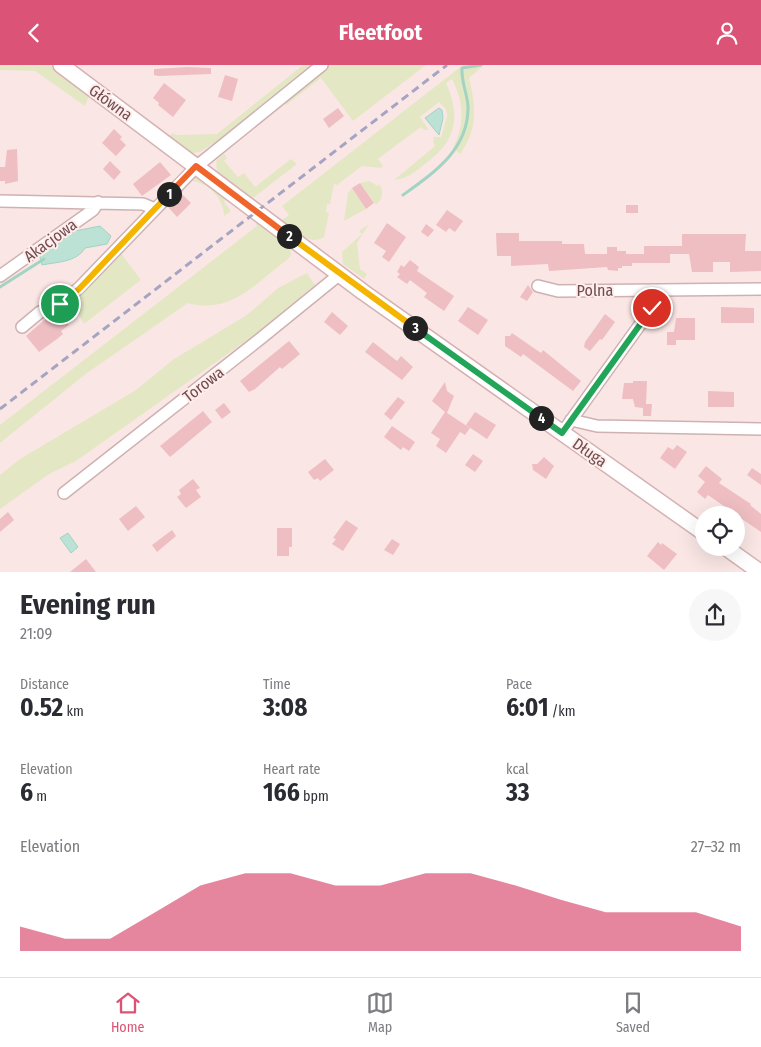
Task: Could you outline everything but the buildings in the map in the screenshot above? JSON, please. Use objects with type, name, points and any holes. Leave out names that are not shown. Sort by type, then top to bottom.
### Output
[{"type":"street","name":"Główna","points":[[61,65],[162,140]]},
{"type":"street","points":[[22,327],[40,312],[60,304],[79,289],[196,166],[322,65]]},
{"type":"street","name":"Długa","points":[[162,140],[340,273],[567,427],[695,526]]},
{"type":"street","points":[[0,201],[143,204],[155,209]]},
{"type":"street","name":"Akacjowa","points":[[0,276],[94,210],[98,202]]},
{"type":"street","name":"Torowa","points":[[64,493],[267,334],[340,273]]},
{"type":"street","name":"Polna","points":[[538,286],[558,291],[761,289]]},
{"type":"street","points":[[567,427],[652,308],[653,290]]},
{"type":"street","points":[[567,427],[761,429]]},
{"type":"street","points":[[738,556],[760,572]]},
{"type":"shaded area","points":[[0,65],[50,65],[90,94],[85,106],[35,71],[0,70]]},
{"type":"shaded area","points":[[303,65],[318,65],[214,145],[212,144],[200,152],[193,153],[170,136],[173,133],[176,135],[217,134]]},
{"type":"shaded area","points":[[329,65],[426,65],[353,121],[321,78],[286,105],[283,100]]},
{"type":"shaded area","points":[[463,65],[484,65],[469,78],[474,108],[473,127],[466,145],[460,154],[453,148],[460,130],[462,113],[459,96],[452,79],[446,83],[454,108],[453,129],[443,147],[435,156],[411,175],[394,180],[435,146],[433,142],[434,137],[441,137],[447,116],[446,109],[439,102],[420,117],[429,130],[424,130],[421,127],[383,155],[378,159],[383,166],[381,168],[362,166],[337,185],[334,184],[330,204],[327,204],[326,212],[329,213],[324,237],[318,240],[308,239],[282,220],[289,215],[282,206]]},
{"type":"shaded area","points":[[439,108],[442,110],[443,118],[439,135],[425,118]]},
{"type":"shaded area","points":[[224,154],[227,158],[224,161],[238,177],[244,173],[255,187],[291,159],[297,164],[253,198],[217,171],[216,161]]},
{"type":"shaded area","points":[[199,178],[226,199],[224,202],[231,211],[224,216],[218,198],[210,188],[192,181]]},
{"type":"shaded area","points":[[370,181],[377,186],[379,184],[382,190],[381,198],[376,205],[360,183]]},
{"type":"shaded area","points":[[352,188],[366,209],[344,221],[348,193]]},
{"type":"shaded area","points":[[255,221],[290,247],[291,255],[288,259],[254,287],[230,301],[217,305],[203,306],[188,303],[87,373],[0,443],[0,425],[257,226]]},
{"type":"shaded area","points":[[369,224],[357,243],[360,269],[367,274],[364,279],[343,264],[342,252],[362,234],[359,231]]},
{"type":"shaded area","points":[[100,226],[111,236],[107,244],[85,248],[77,256],[66,261],[42,265],[39,254],[75,231]]},
{"type":"shaded area","points":[[121,253],[141,280],[84,324],[71,301]]},
{"type":"shaded area","points":[[307,273],[315,285],[253,336],[76,461],[49,474],[0,509],[0,475],[20,459],[136,390],[174,359],[247,315],[278,288]]},
{"type":"shaded area","points":[[68,533],[78,547],[71,553],[60,538]]},
{"type":"waterway","points":[[403,195],[438,168],[456,147],[463,135],[467,121],[468,106],[462,78],[462,68],[481,65]]},
{"type":"waterway","points":[[0,287],[44,259]]},
{"type":"railway","points":[[0,409],[447,65]]},
{"type":"route","points":[[60,304],[79,289],[196,166],[364,292],[562,433],[652,308]]}]
